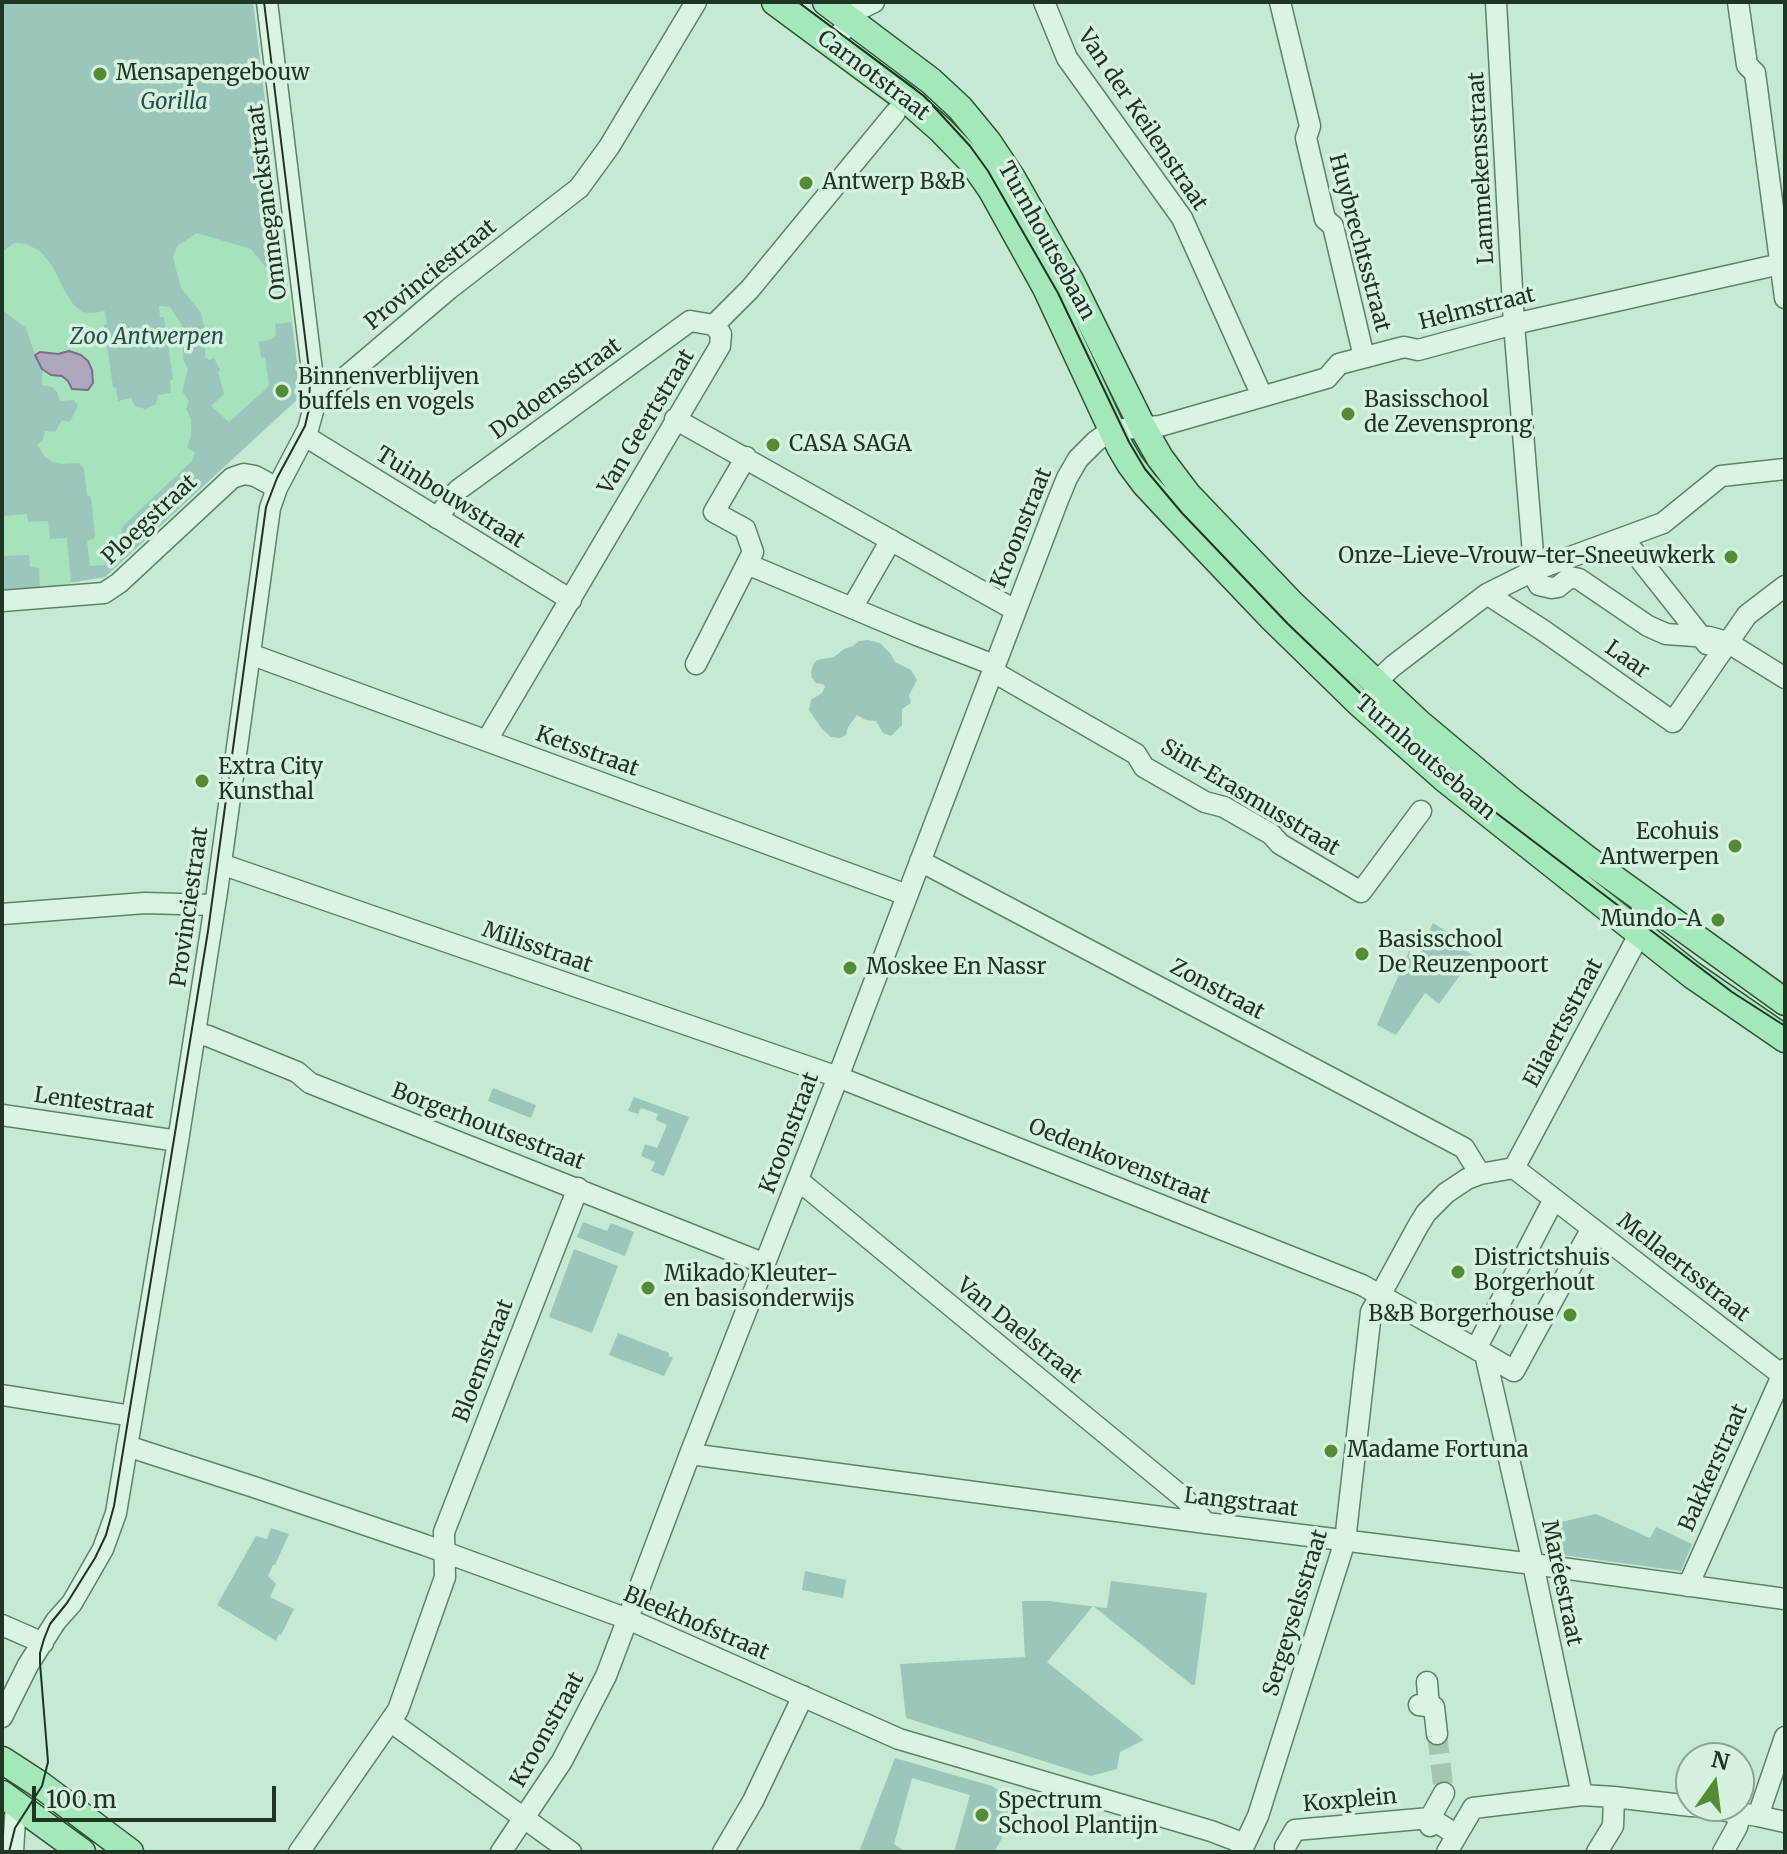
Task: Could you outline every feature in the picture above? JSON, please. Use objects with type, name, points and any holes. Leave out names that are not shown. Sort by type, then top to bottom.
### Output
[{"type":"main road","name":"Carnotstraat","points":[[775,2],[895,90],[926,115],[966,156]]},
{"type":"main road","name":"Carnotstraat","points":[[826,2],[931,81],[960,108],[988,142]]},
{"type":"main road","name":"Turnhoutsebaan","points":[[988,142],[1071,282],[1143,428],[1160,458],[1188,495],[1291,603],[1458,758],[1640,897],[1785,1002]]},
{"type":"main road","name":"Turnhoutsebaan","points":[[966,156],[991,189],[1046,288],[1120,447],[1151,490],[1273,619],[1359,703],[1445,779],[1703,984],[1785,1039]]},
{"type":"main road","points":[[2,1760],[130,1852]]},
{"type":"main road","points":[[9,1799],[82,1852]]},
{"type":"street","name":"Ommeganckstraat","points":[[267,2],[314,397]]},
{"type":"street","name":"Provinciestraat","points":[[2,1717],[28,1665],[56,1621],[72,1603],[103,1549],[116,1513],[215,905],[270,508],[271,475],[305,436],[312,417],[314,397],[329,391],[449,289],[579,188],[609,147],[696,2]]},
{"type":"street","points":[[832,44],[860,9],[874,2]]},
{"type":"street","name":"Van der Keilenstraat","points":[[1044,2],[1067,58],[1182,218],[1262,396]]},
{"type":"street","name":"Huybrechtsstraat","points":[[1280,2],[1310,126],[1306,138],[1325,219],[1333,226],[1364,357]]},
{"type":"street","name":"Lammekensstraat","points":[[1496,2],[1514,324],[1535,570]]},
{"type":"street","points":[[1738,2],[1747,65],[1755,73],[1783,263],[1785,298]]},
{"type":"street","points":[[714,325],[750,289],[895,113]]},
{"type":"street","name":"Helmstraat","points":[[1143,428],[1327,378],[1339,364],[1364,357],[1404,347],[1418,350],[1514,324],[1783,263]]},
{"type":"street","name":"Dodoensstraat","points":[[437,518],[458,490],[690,321],[714,325]]},
{"type":"street","name":"Van Geertstraat","points":[[487,740],[720,346],[721,334],[714,325]]},
{"type":"street","points":[[675,419],[1015,610]]},
{"type":"street","points":[[1112,430],[1143,428]]},
{"type":"street","name":"Kroonstraat","points":[[501,1852],[562,1761],[606,1676],[1067,478],[1078,459],[1112,430]]},
{"type":"street","name":"Tuinbouwstraat","points":[[305,436],[571,600]]},
{"type":"street","points":[[696,664],[753,552],[745,529],[714,512],[746,457]]},
{"type":"street","points":[[1375,683],[1487,594],[1535,570],[1663,523],[1721,476],[1785,469]]},
{"type":"street","name":"Ploegstraat","points":[[2,601],[104,593],[119,583],[232,478],[244,474],[271,475]]},
{"type":"street","points":[[1623,538],[1702,638]]},
{"type":"street","points":[[852,608],[891,540]]},
{"type":"street","name":"Sint-Erasmusstraat","points":[[747,564],[993,668],[1136,754],[1144,767],[1205,802],[1224,807],[1271,834],[1280,844],[1361,892],[1421,811]]},
{"type":"street","name":"Laar","points":[[1535,570],[1536,581],[1546,587],[1558,587],[1570,577],[1579,579],[1648,626],[1666,634],[1709,637],[1722,649]]},
{"type":"street","name":"Laar","points":[[1487,594],[1673,722],[1747,615],[1785,586]]},
{"type":"street","points":[[1722,649],[1785,678]]},
{"type":"street","name":"Ketsstraat","points":[[250,654],[907,895]]},
{"type":"street","name":"Zonstraat","points":[[920,861],[1464,1148],[1480,1174]]},
{"type":"street","name":"Milisstraat","points":[[221,864],[838,1077]]},
{"type":"street","name":"Eliaertsstraat","points":[[1514,1168],[1640,933],[1643,913],[1640,897]]},
{"type":"street","points":[[2,914],[145,903],[215,905]]},
{"type":"street","name":"Borgerhoutsestraat","points":[[195,1033],[297,1072],[324,1089],[765,1264]]},
{"type":"street","name":"Oedenkovenstraat","points":[[838,1077],[1362,1285],[1514,1371],[1592,1228]]},
{"type":"street","name":"Lentestraat","points":[[2,1115],[178,1141]]},
{"type":"street","points":[[1480,1174],[1514,1168]]},
{"type":"street","name":"Mellaertsstraat","points":[[1514,1168],[1784,1372]]},
{"type":"street","name":"Sergeyselsstraat","points":[[1246,1841],[1345,1541],[1371,1312],[1426,1213],[1456,1185],[1480,1174]]},
{"type":"street","name":"Van Daelstraat","points":[[798,1180],[1185,1499],[1206,1523]]},
{"type":"street","name":"Bloemstraat","points":[[299,1852],[398,1710],[445,1577],[444,1532],[578,1188]]},
{"type":"street","points":[[1481,1351],[1554,1199]]},
{"type":"street","name":"Maréestraat","points":[[1481,1351],[1492,1382],[1582,1795]]},
{"type":"street","name":"Bakkerstraat","points":[[1688,1586],[1784,1372]]},
{"type":"street","points":[[2,1395],[132,1416]]},
{"type":"street","name":"Bleekhofstraat","points":[[127,1446],[271,1492],[628,1619],[899,1739],[1246,1841]]},
{"type":"street","name":"Langstraat","points":[[690,1454],[1785,1599]]},
{"type":"street","points":[[2,1625],[43,1643]]},
{"type":"street","points":[[1427,1682],[1437,1734]]},
{"type":"street","points":[[723,1852],[753,1801],[803,1696]]},
{"type":"street","points":[[391,1722],[571,1852]]},
{"type":"street","points":[[1755,1803],[1785,1737]]},
{"type":"street","name":"Koxplein","points":[[1430,1822],[1444,1793]]},
{"type":"street","points":[[1452,1844],[1473,1808],[1582,1795],[1675,1804]]},
{"type":"street","points":[[1597,1852],[1613,1826],[1614,1797]]},
{"type":"street","points":[[9,1799],[14,1845]]},
{"type":"street","points":[[1755,1815],[1785,1822]]},
{"type":"street","name":"Koxplein","points":[[1246,1841],[1286,1850],[1295,1830],[1430,1822],[1452,1844]]},
{"type":"street","points":[[1723,1852],[1742,1822]]},
{"type":"green space","name":"Zoo Antwerpen","points":[[2,2],[253,2],[301,396],[105,577],[2,591]]},
{"type":"green space","points":[[859,641],[880,643],[895,662],[911,670],[917,680],[909,695],[911,703],[902,709],[902,725],[891,736],[883,733],[876,721],[857,715],[846,735],[831,737],[809,710],[811,700],[825,687],[812,678],[813,665],[817,660],[834,657]]},
{"type":"green space","points":[[1433,923],[1462,941],[1459,946],[1474,956],[1439,1004],[1425,993],[1396,1035],[1377,1025],[1409,951],[1419,955]]},
{"type":"green space","points":[[493,1088],[536,1105],[531,1118],[488,1101]]},
{"type":"green space","points":[[634,1097],[689,1117],[664,1176],[651,1171],[655,1162],[641,1156],[645,1144],[657,1148],[667,1125],[656,1120],[658,1114],[641,1108],[638,1114],[628,1111]]},
{"type":"green space","points":[[583,1222],[607,1231],[611,1223],[634,1232],[625,1256],[577,1237]]},
{"type":"green space","points":[[574,1249],[618,1266],[592,1333],[549,1317]]},
{"type":"green space","points":[[618,1333],[669,1353],[673,1358],[664,1376],[609,1355]]},
{"type":"green space","points":[[1596,1514],[1650,1538],[1656,1527],[1692,1544],[1681,1571],[1544,1550],[1539,1527]]},
{"type":"green space","points":[[271,1528],[289,1534],[268,1576],[276,1584],[270,1597],[294,1609],[276,1641],[217,1605],[256,1536],[267,1539]]},
{"type":"green space","points":[[805,1571],[846,1580],[843,1598],[802,1590]]},
{"type":"green space","points":[[1111,1581],[1207,1593],[1195,1684],[1192,1685],[1093,1606],[1107,1608]]},
{"type":"green space","points":[[1022,1601],[1093,1606],[1047,1662],[1144,1740],[1120,1752],[1117,1769],[1091,1776],[906,1718],[900,1664],[1025,1657]]},
{"type":"green space","points":[[895,1758],[992,1786],[1017,1802],[1016,1814],[994,1852],[954,1852],[970,1795],[912,1778],[894,1844],[906,1852],[859,1852]]},
{"type":"sand","points":[[197,233],[251,249],[276,280],[287,280],[292,322],[275,324],[276,335],[259,342],[269,386],[229,422],[211,406],[224,394],[220,370],[214,358],[209,360],[205,357],[206,334],[201,313],[181,288],[173,258],[177,246]]},
{"type":"sand","points":[[14,243],[26,244],[40,251],[53,267],[73,304],[82,312],[105,311],[107,324],[104,325],[118,401],[131,398],[135,406],[145,409],[156,404],[158,395],[171,393],[170,380],[173,379],[164,317],[160,317],[159,306],[170,307],[182,325],[183,359],[188,370],[182,391],[189,401],[186,409],[191,419],[187,448],[195,452],[192,461],[123,526],[115,555],[105,565],[90,566],[87,541],[94,539],[95,535],[84,469],[79,463],[53,462],[37,445],[45,431],[55,432],[62,420],[70,422],[78,406],[74,400],[60,401],[52,387],[42,385],[42,369],[26,328],[2,310],[2,252]]},
{"type":"sand","points":[[27,514],[28,522],[48,521],[50,539],[67,538],[71,584],[40,588],[39,568],[30,567],[29,555],[2,556],[2,516]]},
{"type":"shaded area","points":[[69,351],[88,361],[93,383],[88,390],[72,389],[62,376],[51,375],[42,369],[35,355]]},
{"type":"tunnel","points":[[1437,1734],[1444,1793]]},
{"type":"tram line","points":[[9,1852],[15,1828],[42,1786],[48,1762],[40,1663],[44,1639],[50,1624],[95,1558],[106,1535],[114,1506],[208,931],[266,507],[277,478],[305,426],[309,409],[310,378],[264,2]]},
{"type":"tram line","points":[[798,2],[924,96],[970,146],[988,171],[1058,293],[1145,469],[1182,513],[1288,624],[1401,732],[1495,812],[1732,992],[1785,1026]]},
{"type":"place","name":"Mensapengebouw","points":[[100,74]]},
{"type":"place","name":"Antwerp B&B","points":[[806,183]]},
{"type":"place","name":"Binnenverblijven buffels en vogels","points":[[282,391]]},
{"type":"place","name":"Basisschool de Zevensprong","points":[[1348,414]]},
{"type":"place","name":"CASA SAGA","points":[[773,445]]},
{"type":"place","name":"Onze-Lieve-Vrouw-ter-Sneeuwkerk","points":[[1731,557]]},
{"type":"place","name":"Extra City Kunsthal","points":[[202,781]]},
{"type":"place","name":"Ecohuis Antwerpen","points":[[1735,846]]},
{"type":"place","name":"Mundo-A","points":[[1718,920]]},
{"type":"place","name":"Basisschool De Reuzenpoort","points":[[1362,954]]},
{"type":"place","name":"Moskee En Nassr","points":[[850,968]]},
{"type":"place","name":"Districtshuis Borgerhout","points":[[1458,1272]]},
{"type":"place","name":"Mikado Kleuter- en basisonderwijs","points":[[648,1288]]},
{"type":"place","name":"B&B Borgerhouse","points":[[1570,1315]]},
{"type":"place","name":"Madame Fortuna","points":[[1331,1451]]},
{"type":"place","name":"Spectrum School Plantijn","points":[[982,1815]]},
{"type":"park label","name":"Gorilla","points":[[174,103]]}]
